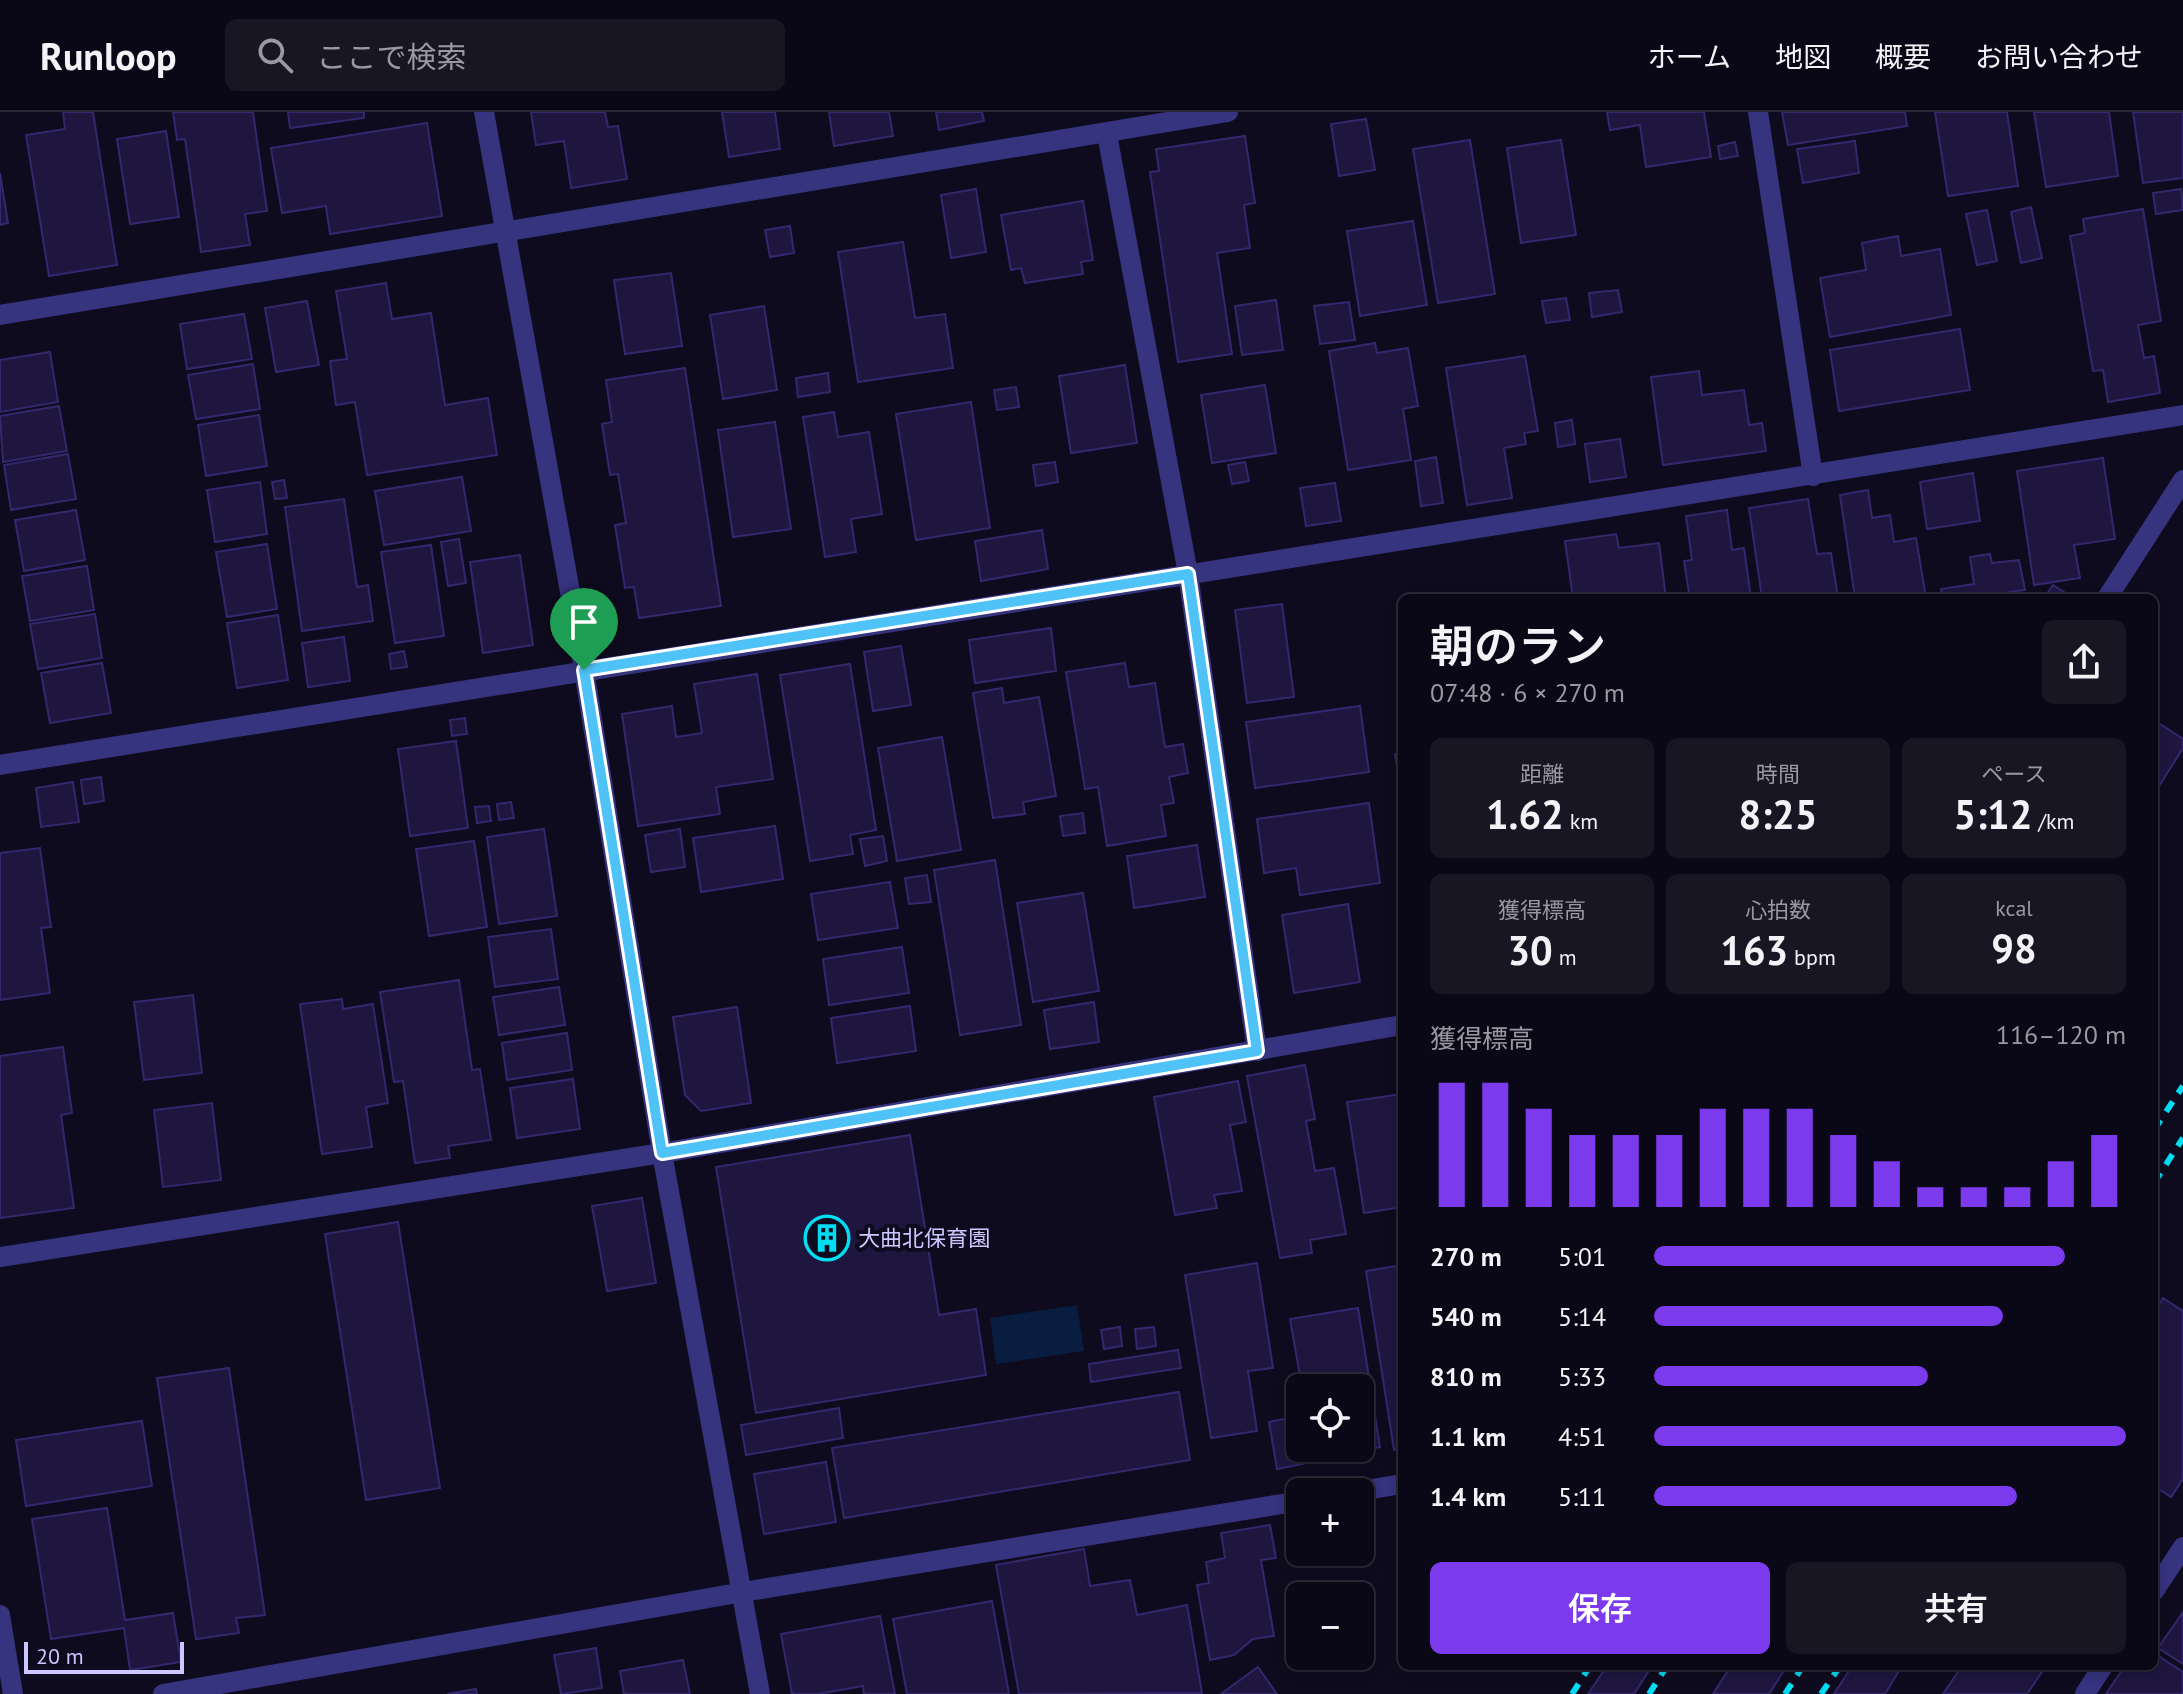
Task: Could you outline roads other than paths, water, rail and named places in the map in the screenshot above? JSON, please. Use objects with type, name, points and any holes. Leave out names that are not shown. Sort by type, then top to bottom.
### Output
[{"type":"street","points":[[484,112],[584,670],[662,1153],[760,1694]]},
{"type":"street","points":[[0,315],[1228,112]]},
{"type":"street","points":[[1758,112],[1813,476]]},
{"type":"street","points":[[1107,134],[1188,574],[1257,1051]]},
{"type":"street","points":[[0,765],[2183,415]]},
{"type":"street","points":[[2110,594],[2183,480]]},
{"type":"street","points":[[0,1257],[662,1153],[1398,1026]]},
{"type":"street","points":[[1374,1489],[1398,1485]]},
{"type":"street","points":[[163,1694],[743,1592],[1286,1503]]},
{"type":"street","points":[[2158,1585],[2183,1547]]},
{"type":"street","points":[[0,1615],[13,1694]]},
{"type":"street","points":[[2085,1694],[2100,1670]]},
{"type":"water","points":[[1077,1305],[1084,1351],[996,1364],[990,1318]]},
{"type":"railway","points":[[2158,1124],[2183,1086]]},
{"type":"railway","points":[[2158,1177],[2183,1138]]},
{"type":"railway","points":[[1572,1694],[1587,1670]]},
{"type":"railway","points":[[1649,1694],[1664,1670]]},
{"type":"railway","points":[[1785,1694],[1800,1670]]},
{"type":"railway","points":[[1821,1694],[1837,1670]]},
{"type":"place","name":"大曲北保育園","points":[[827,1238]]}]
